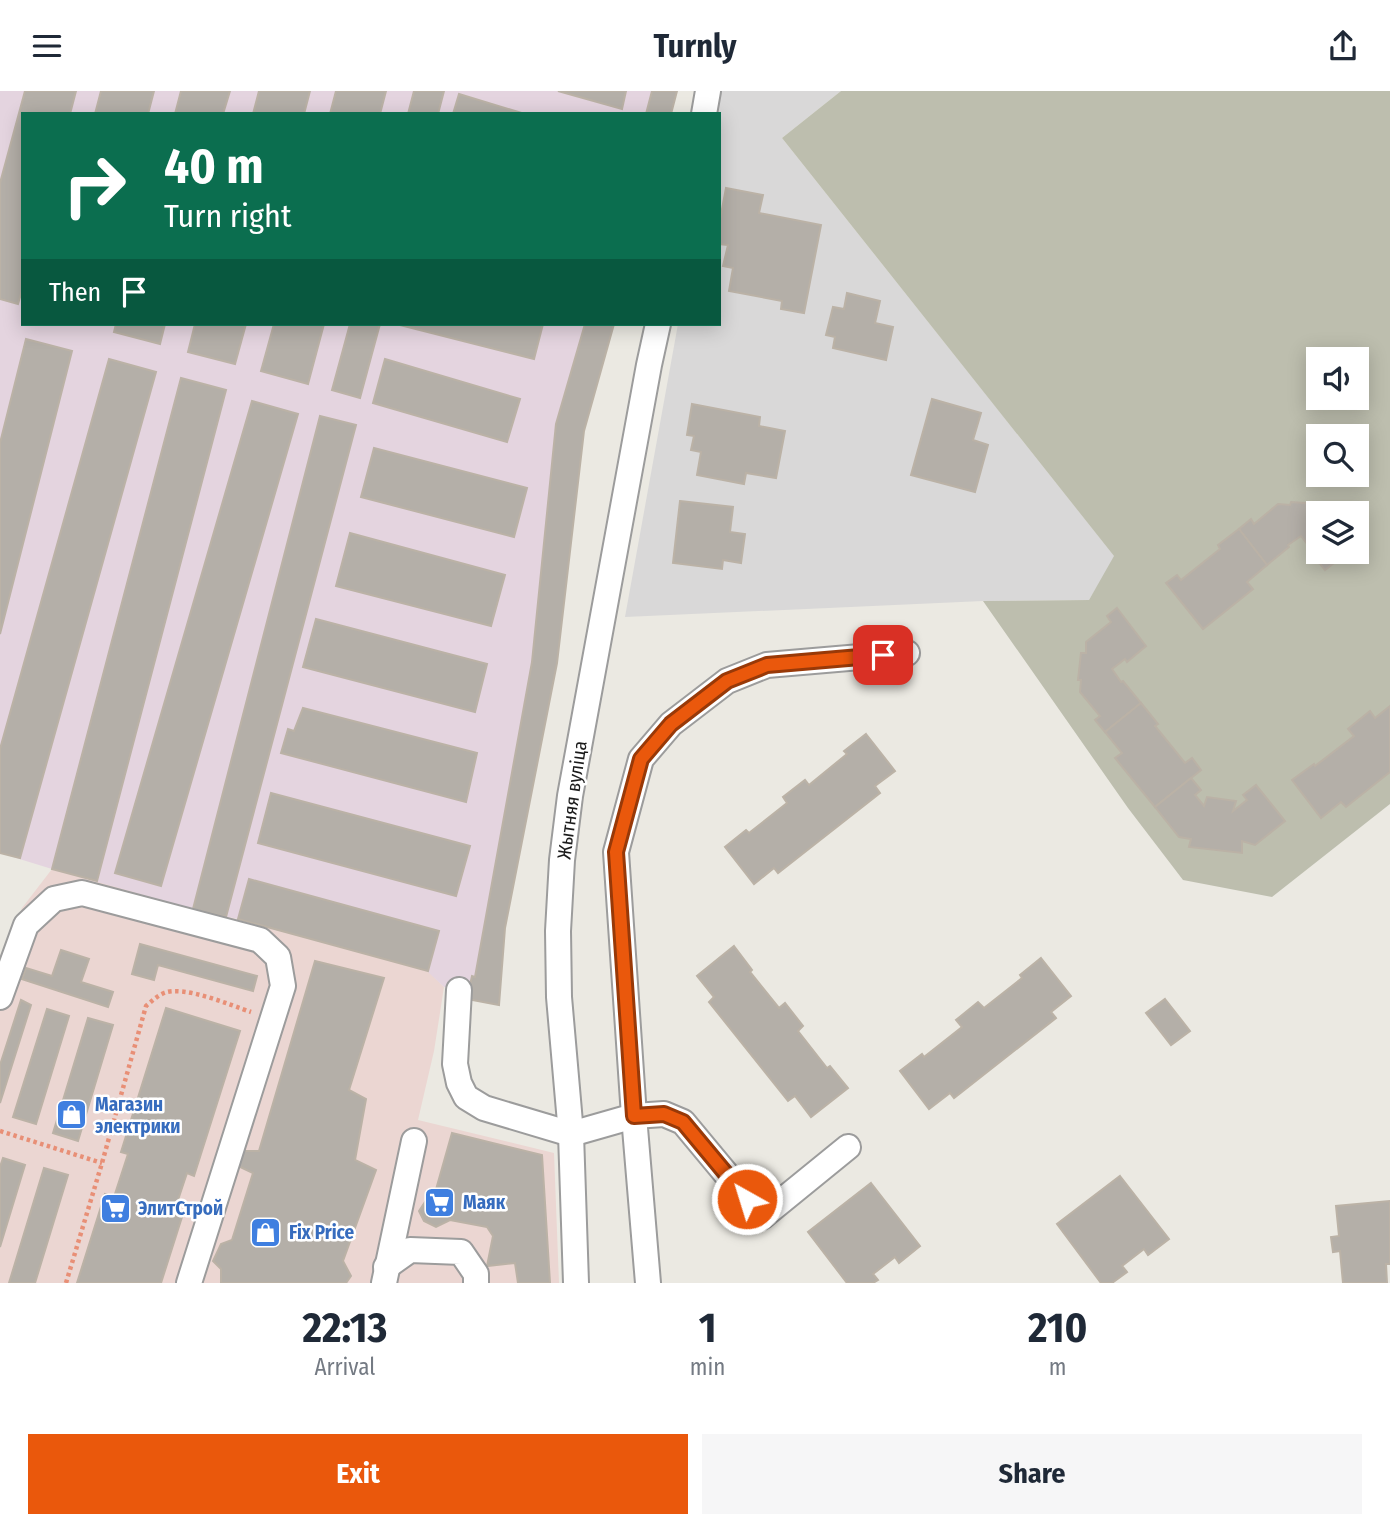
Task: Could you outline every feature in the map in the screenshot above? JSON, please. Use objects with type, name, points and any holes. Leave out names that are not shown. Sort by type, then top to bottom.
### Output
[{"type":"street","points":[[704,112],[708,91]]},
{"type":"street","name":"Жытняя вуліца","points":[[576,1283],[571,1134],[559,996],[558,931],[562,860],[570,796],[659,326]]},
{"type":"street","points":[[648,1283],[616,852],[641,759],[671,724],[727,681],[767,665],[907,653]]},
{"type":"street","points":[[0,997],[26,925],[54,899],[82,893],[260,940],[278,957],[283,986],[191,1281]]},
{"type":"street","points":[[459,990],[455,1064],[459,1083],[466,1097],[484,1108],[571,1134],[634,1116],[664,1114],[683,1122],[762,1217],[848,1147]]},
{"type":"street","points":[[385,1275],[414,1141]]},
{"type":"street","points":[[385,1275],[410,1250],[461,1252],[476,1274],[476,1283]]},
{"type":"path","points":[[66,1283],[146,1006],[167,991],[184,990],[272,1019]]},
{"type":"path","points":[[0,1131],[102,1163]]},
{"type":"shaded area","points":[[0,91],[677,91],[672,112],[21,112],[21,326],[613,326],[584,431],[557,663],[505,928],[499,1005],[468,992],[444,987],[427,971],[193,909],[0,853]]},
{"type":"shaded area","points":[[720,91],[841,91],[782,138],[1115,557],[1089,600],[983,601],[625,617],[678,326],[721,326],[721,112],[715,112]]},
{"type":"shaded area","points":[[841,91],[1390,91],[1390,804],[1272,897],[1183,880],[1128,808],[983,601],[1089,600],[1114,556],[782,138]]},
{"type":"shaded area","points":[[52,869],[428,971],[444,987],[434,1051],[418,1120],[554,1153],[559,1283],[0,1283],[0,964],[22,908]]},
{"type":"building","points":[[25,91],[76,91],[71,112],[21,112],[21,294],[18,304],[0,299],[0,183]]},
{"type":"building","points":[[101,91],[154,91],[149,112],[96,112]]},
{"type":"building","points":[[181,91],[230,91],[224,112],[176,112]]},
{"type":"building","points":[[259,91],[310,91],[305,112],[254,112]]},
{"type":"building","points":[[336,91],[386,91],[381,112],[331,112]]},
{"type":"building","points":[[414,91],[444,91],[439,112],[409,112]]},
{"type":"building","points":[[558,91],[626,91],[622,109]]},
{"type":"building","points":[[652,91],[677,91],[672,112],[647,112]]},
{"type":"building","points":[[459,94],[518,112],[454,112]]},
{"type":"building","points":[[726,188],[763,195],[759,213],[821,225],[804,313],[781,309],[782,301],[729,291],[733,268],[723,266],[728,245],[721,244],[721,214]]},
{"type":"building","points":[[847,293],[880,301],[875,323],[893,327],[886,360],[833,348],[835,337],[826,335],[833,307],[844,309]]},
{"type":"building","points":[[116,326],[164,326],[160,344],[114,332]]},
{"type":"building","points":[[194,326],[245,326],[235,364],[188,352]]},
{"type":"building","points":[[273,326],[323,326],[308,384],[261,371]]},
{"type":"building","points":[[349,326],[379,326],[360,398],[332,390]]},
{"type":"building","points":[[404,326],[542,326],[534,359]]},
{"type":"building","points":[[584,326],[613,326],[584,431],[557,663],[505,928],[499,1005],[467,999],[472,976],[475,977],[532,662],[556,424]]},
{"type":"building","points":[[26,339],[72,351],[0,634],[0,443]]},
{"type":"building","points":[[109,359],[156,372],[20,858],[0,853],[0,749]]},
{"type":"building","points":[[385,359],[520,399],[507,442],[373,403]]},
{"type":"building","points":[[181,378],[226,390],[97,881],[52,869]]},
{"type":"building","points":[[932,399],[981,413],[973,440],[988,445],[975,492],[911,475]]},
{"type":"building","points":[[252,401],[298,414],[161,886],[115,873]]},
{"type":"building","points":[[692,404],[760,417],[759,426],[785,431],[776,478],[746,473],[744,484],[697,475],[701,452],[691,450],[694,436],[687,435]]},
{"type":"building","points":[[320,416],[356,425],[226,917],[193,909]]},
{"type":"building","points":[[374,448],[527,488],[514,537],[361,497]]},
{"type":"building","points":[[680,501],[733,507],[730,532],[745,534],[741,563],[723,560],[722,569],[673,563]]},
{"type":"building","points":[[1291,502],[1306,503],[1306,542],[1301,536],[1267,565],[1239,529],[1251,519],[1254,524],[1278,504],[1290,505]]},
{"type":"building","points":[[1239,529],[1267,565],[1247,582],[1253,589],[1203,629],[1166,583],[1177,575],[1181,580],[1220,549],[1218,545]]},
{"type":"building","points":[[350,533],[505,575],[491,626],[336,586]]},
{"type":"building","points":[[1320,564],[1333,564],[1325,570]]},
{"type":"building","points":[[1117,608],[1146,646],[1127,662],[1125,659],[1112,669],[1141,703],[1105,732],[1095,720],[1100,716],[1080,692],[1081,680],[1078,680],[1081,653],[1086,653],[1086,642],[1111,622],[1107,616]]},
{"type":"building","points":[[316,619],[487,664],[475,712],[303,667]]},
{"type":"building","points":[[1141,703],[1158,724],[1155,726],[1185,763],[1192,758],[1201,770],[1155,807],[1115,758],[1122,753],[1105,732]]},
{"type":"building","points":[[1390,706],[1390,772],[1346,807],[1341,802],[1321,818],[1292,780],[1354,736],[1348,729],[1370,711],[1375,718]]},
{"type":"building","points":[[303,708],[477,753],[466,802],[281,753],[288,729],[294,731]]},
{"type":"building","points":[[866,734],[895,771],[875,786],[880,793],[778,873],[774,868],[754,884],[725,847],[746,830],[749,833],[787,803],[783,797],[805,780],[809,785],[847,754],[844,751]]},
{"type":"building","points":[[1191,778],[1201,790],[1195,795],[1204,806],[1207,797],[1236,801],[1233,811],[1247,800],[1243,795],[1256,785],[1285,821],[1255,845],[1242,841],[1242,853],[1189,847],[1191,839],[1179,837],[1155,807]]},
{"type":"building","points":[[271,793],[470,846],[456,896],[258,843]]},
{"type":"building","points":[[249,879],[439,931],[428,971],[238,919]]},
{"type":"building","points":[[140,944],[257,976],[253,991],[158,965],[154,980],[132,974]]},
{"type":"building","points":[[734,946],[752,970],[750,972],[779,1008],[785,1003],[803,1026],[798,1031],[827,1068],[830,1066],[848,1088],[811,1117],[795,1096],[788,1101],[709,1002],[714,997],[697,976]]},
{"type":"building","points":[[61,950],[89,959],[81,982],[113,992],[108,1007],[22,979],[26,968],[52,976]]},
{"type":"building","points":[[1041,958],[1071,996],[1051,1012],[1056,1018],[954,1098],[950,1093],[929,1109],[900,1071],[922,1054],[924,1057],[962,1027],[956,1020],[978,1002],[984,1008],[1022,978],[1020,975]]},
{"type":"building","points":[[315,961],[384,978],[349,1090],[366,1099],[355,1160],[376,1170],[343,1261],[351,1276],[346,1283],[221,1283],[221,1269],[213,1261],[221,1244],[232,1240],[253,1173],[238,1166],[244,1151],[259,1151]]},
{"type":"building","points":[[1165,999],[1190,1031],[1171,1045],[1146,1013]]},
{"type":"building","points":[[21,1000],[31,1005],[0,1103],[0,1065]]},
{"type":"building","points":[[166,1008],[240,1031],[194,1176],[187,1173],[173,1215],[182,1217],[161,1283],[77,1283],[105,1194],[114,1197],[128,1154],[121,1152]]},
{"type":"building","points":[[47,1009],[69,1016],[36,1124],[13,1117]]},
{"type":"building","points":[[88,1018],[113,1025],[78,1141],[53,1133]]},
{"type":"building","points":[[452,1133],[542,1155],[550,1283],[518,1283],[515,1263],[487,1266],[493,1236],[487,1227],[450,1220],[436,1227],[424,1221],[419,1211],[435,1193]]},
{"type":"building","points":[[3,1158],[25,1165],[0,1247],[0,1167]]},
{"type":"building","points":[[44,1168],[68,1175],[35,1283],[9,1283]]},
{"type":"building","points":[[1120,1176],[1169,1239],[1148,1255],[1144,1249],[1122,1266],[1127,1272],[1112,1283],[1101,1283],[1057,1224]]},
{"type":"building","points":[[871,1183],[920,1246],[899,1263],[895,1257],[873,1274],[878,1280],[873,1283],[847,1283],[808,1232]]},
{"type":"building","points":[[1390,1201],[1390,1264],[1386,1264],[1387,1283],[1343,1283],[1340,1251],[1333,1252],[1331,1237],[1339,1236],[1336,1206]]},
{"type":"place","name":"Магазин электрики","points":[[72,1115]]},
{"type":"place","name":"Маяк","points":[[440,1202]]},
{"type":"place","name":"ЭлитСтрой","points":[[115,1208]]},
{"type":"place","name":"Fix Price","points":[[266,1232]]},
{"type":"route","points":[[747,1199],[683,1122],[664,1114],[634,1116],[616,852],[641,759],[671,724],[727,681],[767,665],[883,655]]}]
